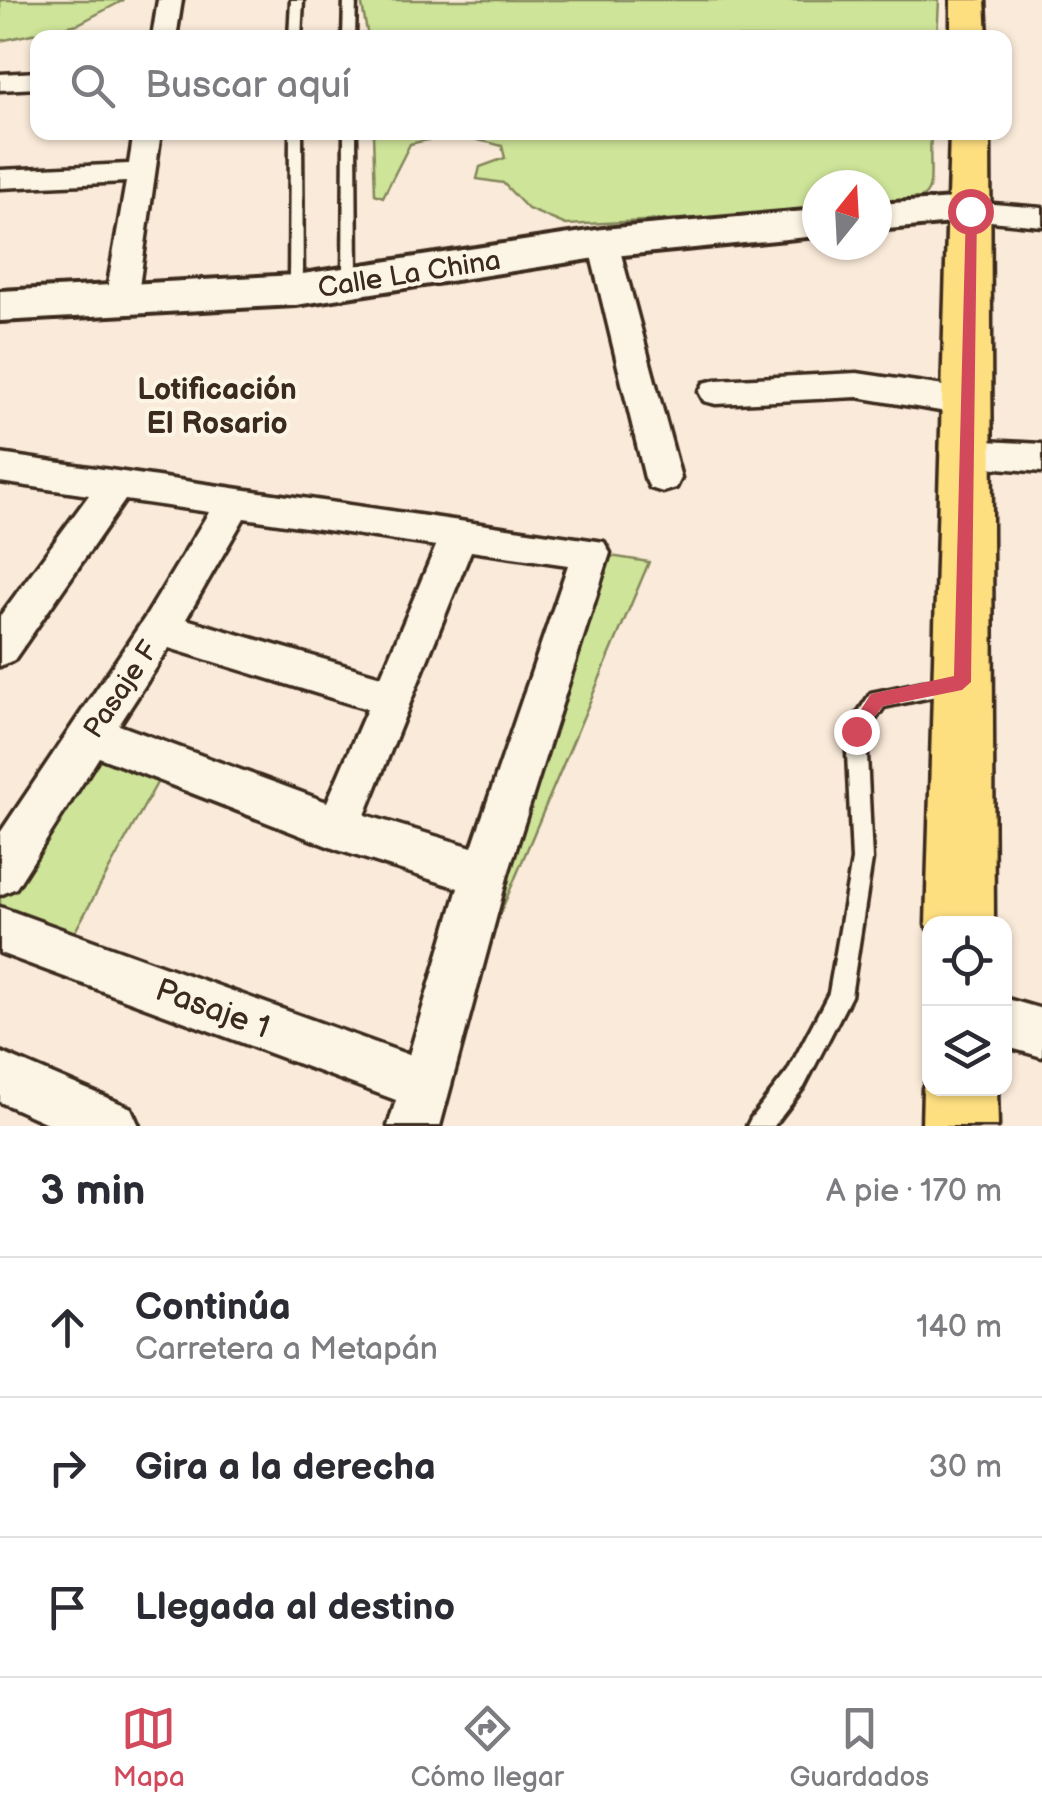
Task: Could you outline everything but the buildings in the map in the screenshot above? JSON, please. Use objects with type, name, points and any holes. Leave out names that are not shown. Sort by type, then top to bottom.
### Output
[{"type":"main road","points":[[968,0],[969,30]]},
{"type":"main road","points":[[960,916],[970,140]]},
{"type":"main road","points":[[892,216],[970,211]]},
{"type":"main road","name":"Calle La China","points":[[0,306],[296,290],[604,244],[802,224]]},
{"type":"main road","points":[[960,1096],[960,1126]]},
{"type":"street","points":[[165,30],[170,0]]},
{"type":"street","points":[[0,82],[30,80]]},
{"type":"street","points":[[121,301],[147,140]]},
{"type":"street","points":[[0,179],[142,172]]},
{"type":"street","points":[[970,211],[1042,217]]},
{"type":"street","points":[[604,244],[664,478]]},
{"type":"street","points":[[716,392],[857,385],[1042,458]]},
{"type":"street","points":[[0,468],[591,554],[485,874],[420,1106]]},
{"type":"street","points":[[0,648],[115,486]]},
{"type":"street","name":"Pasaje F","points":[[0,872],[160,628],[234,502]]},
{"type":"street","points":[[338,828],[459,534]]},
{"type":"street","points":[[160,628],[393,698]]},
{"type":"street","points":[[90,734],[338,828],[485,874]]},
{"type":"street","name":"Pasaje 1","points":[[0,930],[420,1106]]},
{"type":"street","points":[[1012,1024],[1042,1033]]},
{"type":"street","points":[[0,1077],[113,1126]]},
{"type":"lane","points":[[295,30],[297,0]]},
{"type":"lane","points":[[349,30],[350,0]]},
{"type":"lane","points":[[296,140],[296,290]]},
{"type":"lane","points":[[350,140],[350,283]]},
{"type":"lane","points":[[759,1126],[796,1079],[840,996],[862,860],[856,731],[878,699],[962,682]]},
{"type":"green space","points":[[0,0],[124,0],[78,24],[30,30],[30,34],[0,41]]},
{"type":"green space","points":[[361,0],[939,0],[937,30],[367,30]]},
{"type":"green space","points":[[373,140],[429,140],[410,144],[383,197],[375,194]]},
{"type":"green space","points":[[478,140],[931,140],[928,190],[923,197],[899,205],[892,206],[892,170],[802,170],[802,213],[566,225],[528,209],[503,183],[477,179],[480,167],[505,158],[502,146]]},
{"type":"green space","points":[[591,553],[649,562],[427,1086]]},
{"type":"green space","points":[[90,734],[168,763],[63,953],[0,930],[0,872]]},
{"type":"district","name":"Lotificación El Rosario","points":[[217,406]]},
{"type":"route","points":[[856,731],[878,699],[962,682],[970,211]]}]
